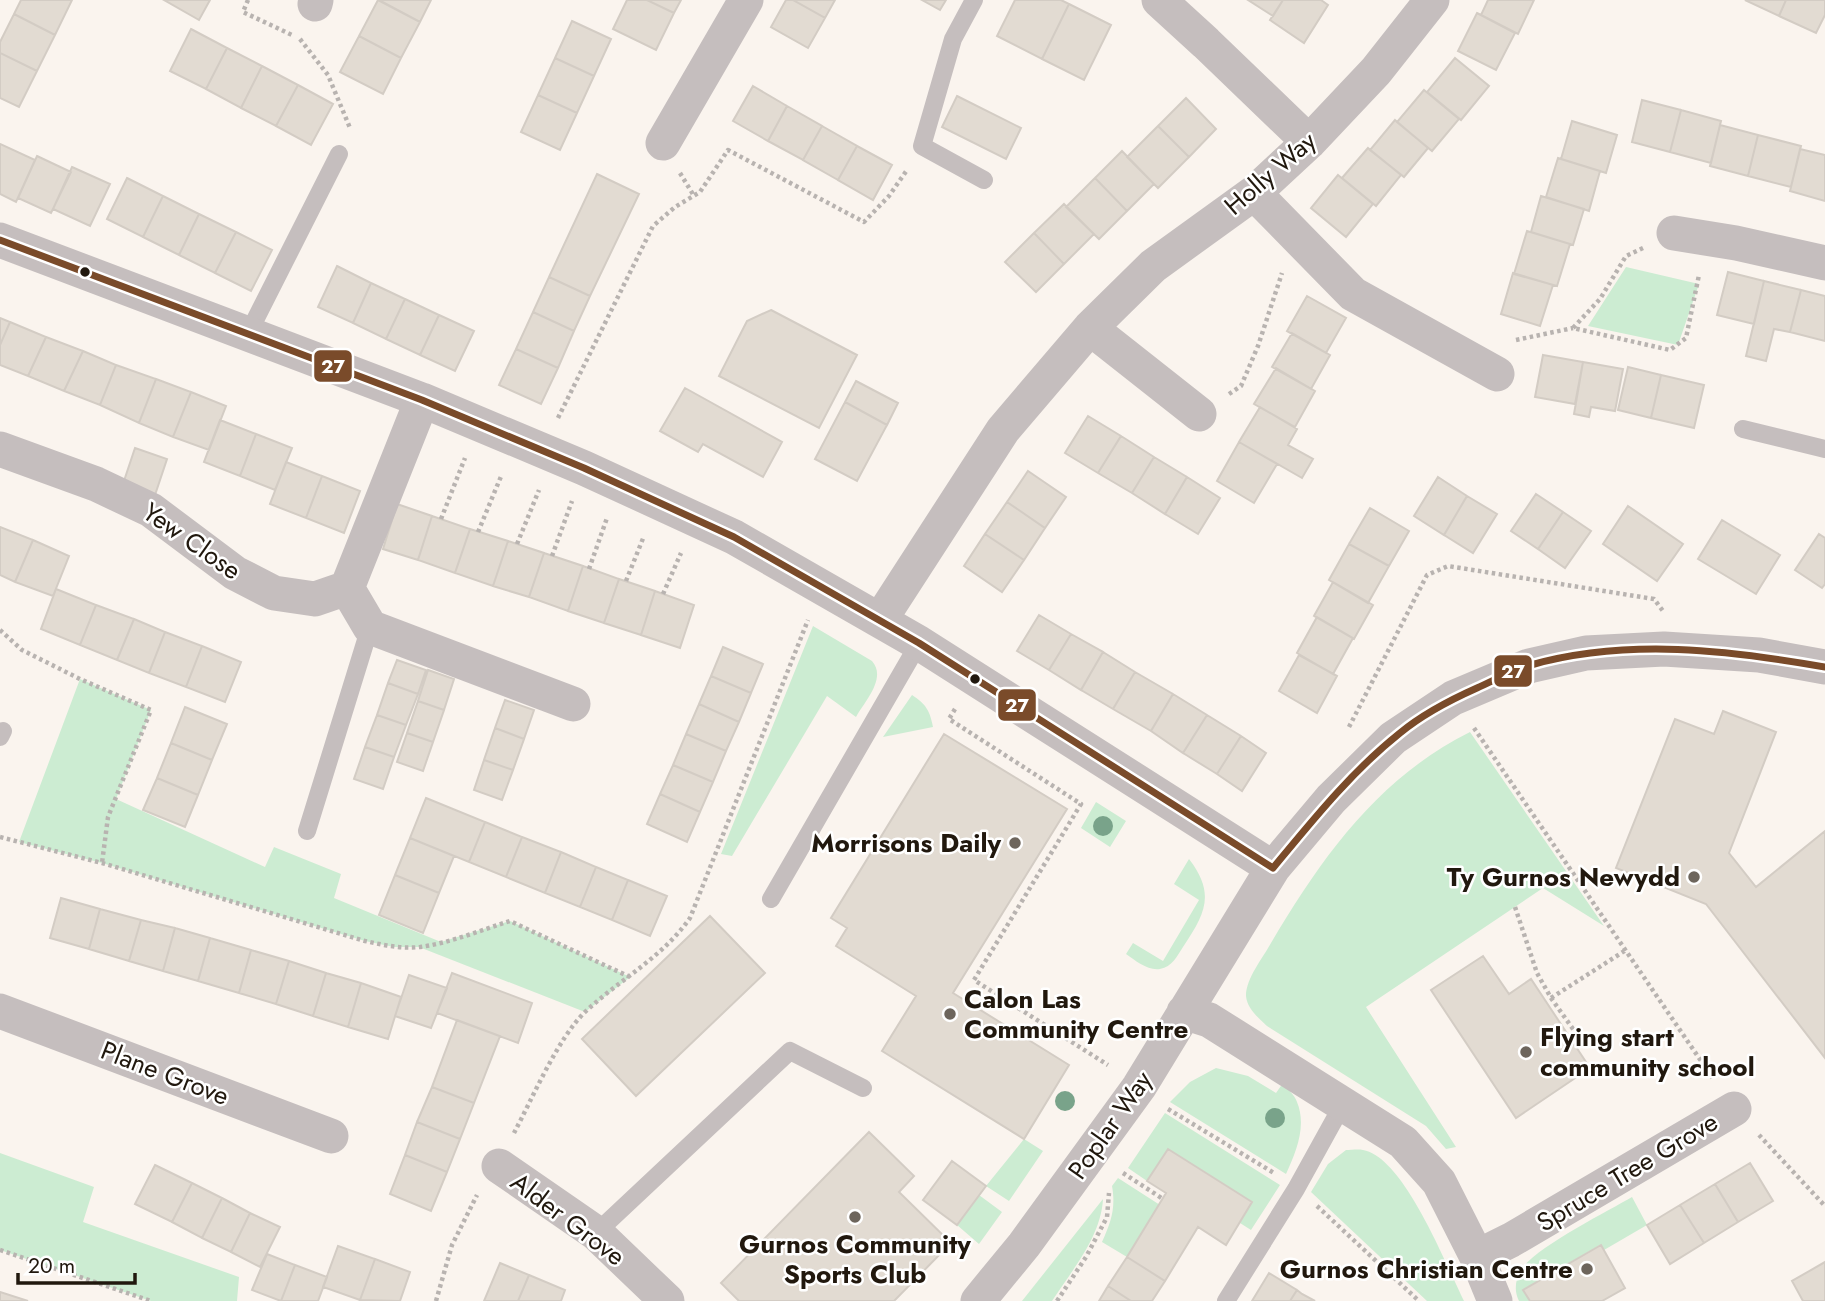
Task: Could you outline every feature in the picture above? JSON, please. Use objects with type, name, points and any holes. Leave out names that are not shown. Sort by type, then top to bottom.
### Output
[{"type":"street","points":[[663,143],[746,0]]},
{"type":"street","points":[[1159,0],[1309,142]]},
{"type":"street","name":"Holly Way","points":[[880,620],[1003,430],[1090,328],[1153,267],[1254,193],[1309,142],[1376,71],[1432,0]]},
{"type":"street","points":[[1254,193],[1353,294],[1484,366]]},
{"type":"street","points":[[1674,233],[1736,243],[1825,263]]},
{"type":"street","points":[[0,240],[422,400],[550,453],[734,537],[919,643],[1273,869]]},
{"type":"street","points":[[1090,328],[1199,414]]},
{"type":"street","points":[[422,400],[347,588],[370,627],[573,704]]},
{"type":"street","name":"Yew Close","points":[[0,449],[96,484],[151,510],[235,573],[274,593],[315,599],[347,588]]},
{"type":"street","name":"Poplar Way","points":[[978,1301],[1024,1245],[1139,1087],[1273,869],[1332,799],[1393,738],[1453,698],[1529,666],[1586,653],[1664,649],[1759,655],[1825,667]]},
{"type":"street","name":"Plane Grove","points":[[0,1011],[331,1136]]},
{"type":"street","points":[[1184,1012],[1209,1020],[1403,1142],[1439,1182],[1477,1257],[1495,1301]]},
{"type":"street","name":"Spruce Tree Grove","points":[[1477,1257],[1511,1240],[1734,1109]]},
{"type":"street","name":"Alder Grove","points":[[499,1166],[596,1233],[667,1301]]},
{"type":"lane","points":[[974,0],[953,39],[922,146],[984,180]]},
{"type":"lane","points":[[248,334],[340,154]]},
{"type":"lane","points":[[1743,429],[1825,449]]},
{"type":"lane","points":[[307,831],[370,627]]},
{"type":"lane","points":[[771,899],[919,643]]},
{"type":"lane","points":[[596,1233],[790,1051],[863,1088]]},
{"type":"lane","points":[[1226,1301],[1296,1189],[1343,1104]]},
{"type":"path","points":[[300,39],[328,75],[351,130],[340,154]]},
{"type":"path","points":[[517,544],[550,453],[556,421],[653,226],[675,207],[700,192],[728,150],[864,222],[889,196],[922,146]]},
{"type":"path","points":[[1573,328],[1600,299],[1626,256],[1674,233]]},
{"type":"path","points":[[1199,414],[1241,386],[1258,345],[1294,235]]},
{"type":"path","points":[[1484,366],[1504,343],[1573,328],[1670,350],[1686,338],[1700,272],[1717,254],[1736,243]]},
{"type":"path","points":[[441,519],[479,424]]},
{"type":"path","points":[[478,531],[550,453]]},
{"type":"path","points":[[550,453],[552,556]]},
{"type":"path","points":[[589,569],[618,484]]},
{"type":"path","points":[[626,581],[658,501]]},
{"type":"path","points":[[1368,762],[1347,730],[1427,575],[1448,566],[1654,599],[1667,616],[1664,649]]},
{"type":"path","points":[[436,1301],[452,1245],[476,1196],[499,1166],[569,1031],[585,1012],[677,937],[690,918],[807,621],[825,589]]},
{"type":"path","points":[[0,630],[22,650],[80,679],[151,709],[108,817],[102,863]]},
{"type":"path","points":[[1453,698],[1734,1109]]},
{"type":"path","points":[[958,705],[948,719],[1081,804],[974,980],[1113,1069]]},
{"type":"path","points":[[0,836],[394,947],[419,947],[441,943],[510,921],[630,978]]},
{"type":"path","points":[[1515,907],[1537,973],[1578,1036]]},
{"type":"path","points":[[1551,998],[1626,950]]},
{"type":"path","name":"Spruce Tree Grove","points":[[1734,1109],[1825,1206]]},
{"type":"path","points":[[1116,1169],[1163,1199]]},
{"type":"path","points":[[1057,1301],[1086,1257],[1107,1217],[1109,1194],[1103,1189]]},
{"type":"path","points":[[0,1250],[150,1301]]},
{"type":"green space","points":[[1626,267],[1699,284],[1678,345],[1588,326]]},
{"type":"green space","points":[[813,626],[872,661],[876,668],[876,682],[856,717],[827,696],[732,856],[721,854]]},
{"type":"green space","points":[[80,679],[151,710],[116,799],[265,867],[274,847],[341,874],[334,898],[441,942],[510,921],[630,977],[585,1012],[419,947],[394,947],[365,941],[102,863],[19,842]]},
{"type":"green space","points":[[912,695],[927,708],[933,727],[883,737]]},
{"type":"green space","points":[[1470,732],[1604,926],[1543,888],[1366,1007],[1456,1147],[1446,1149],[1426,1126],[1267,1026],[1251,1009],[1246,996],[1252,975],[1290,911],[1355,822],[1407,772]]},
{"type":"green space","points":[[1096,802],[1126,821],[1110,847],[1081,828]]},
{"type":"green space","points":[[1189,859],[1203,883],[1205,894],[1202,914],[1171,964],[1160,969],[1147,967],[1126,954],[1133,943],[1163,961],[1199,900],[1174,884]]},
{"type":"green space","points":[[1216,1068],[1248,1076],[1276,1093],[1283,1083],[1295,1097],[1300,1111],[1301,1130],[1286,1174],[1170,1102],[1190,1082]]},
{"type":"green space","points":[[1165,1113],[1280,1185],[1251,1230],[1240,1223],[1252,1202],[1168,1149],[1147,1181],[1128,1168]]},
{"type":"green space","points":[[1024,1139],[1043,1151],[1009,1201],[986,1186]]},
{"type":"green space","points":[[1346,1150],[1363,1150],[1378,1157],[1394,1171],[1435,1239],[1464,1301],[1427,1301],[1311,1192],[1328,1164]]},
{"type":"green space","points":[[0,1153],[94,1187],[83,1222],[239,1277],[237,1301],[151,1301],[0,1250]]},
{"type":"green space","points":[[1118,1178],[1160,1205],[1127,1257],[1102,1242],[1112,1215],[1112,1186]]},
{"type":"green space","points":[[979,1195],[1002,1212],[979,1244],[957,1225]]},
{"type":"green space","points":[[1632,1197],[1647,1225],[1604,1250],[1600,1245],[1524,1289],[1530,1301],[1519,1301],[1516,1282],[1528,1261],[1555,1241]]},
{"type":"green space","points":[[1103,1199],[1097,1227],[1091,1240],[1052,1301],[1022,1301]]},
{"type":"building","points":[[21,0],[72,0],[55,35],[14,14]]},
{"type":"building","points":[[164,0],[210,0],[199,20]]},
{"type":"building","points":[[378,0],[420,22],[401,58],[359,36]]},
{"type":"building","points":[[379,0],[431,0],[420,22]]},
{"type":"building","points":[[627,0],[647,0],[674,13],[656,50],[613,29]]},
{"type":"building","points":[[647,0],[681,0],[674,13]]},
{"type":"building","points":[[786,0],[793,0],[825,18],[808,48],[771,27]]},
{"type":"building","points":[[793,0],[835,0],[825,18]]},
{"type":"building","points":[[922,0],[946,0],[940,10]]},
{"type":"building","points":[[1015,0],[1061,0],[1069,4],[1042,59],[997,36]]},
{"type":"building","points":[[1248,0],[1283,0],[1273,16]]},
{"type":"building","points":[[1283,0],[1321,0],[1328,5],[1304,43],[1270,20]]},
{"type":"building","points":[[1488,0],[1534,0],[1518,34],[1481,15]]},
{"type":"building","points":[[1745,0],[1786,0],[1779,16]]},
{"type":"building","points":[[1786,0],[1825,0],[1825,15],[1816,33],[1779,16]]},
{"type":"building","points":[[1069,4],[1111,25],[1084,80],[1042,59]]},
{"type":"building","points":[[1477,13],[1515,33],[1496,70],[1458,51]]},
{"type":"building","points":[[14,14],[55,35],[37,71],[0,53],[0,42]]},
{"type":"building","points":[[572,21],[611,39],[594,76],[555,58]]},
{"type":"building","points":[[191,29],[227,48],[206,89],[170,71]]},
{"type":"building","points":[[359,36],[401,58],[383,94],[340,72]]},
{"type":"building","points":[[227,48],[262,66],[241,108],[206,89]]},
{"type":"building","points":[[0,53],[37,71],[19,107],[0,98]]},
{"type":"building","points":[[555,58],[594,76],[577,113],[538,95]]},
{"type":"building","points":[[1455,58],[1489,86],[1461,120],[1427,92]]},
{"type":"building","points":[[262,66],[298,85],[276,126],[241,108]]},
{"type":"building","points":[[298,85],[333,104],[311,145],[276,126]]},
{"type":"building","points":[[753,86],[787,106],[768,141],[733,121]]},
{"type":"building","points":[[1424,90],[1459,119],[1432,151],[1397,122]]},
{"type":"building","points":[[538,95],[577,113],[560,150],[521,132]]},
{"type":"building","points":[[957,96],[1021,128],[1006,159],[942,127]]},
{"type":"building","points":[[1186,98],[1216,129],[1189,157],[1158,126]]},
{"type":"building","points":[[1642,100],[1681,110],[1670,152],[1632,142]]},
{"type":"building","points":[[787,106],[822,126],[803,160],[768,141]]},
{"type":"building","points":[[1681,110],[1721,121],[1711,163],[1670,152]]},
{"type":"building","points":[[1395,120],[1428,148],[1404,177],[1370,150]]},
{"type":"building","points":[[1572,121],[1617,135],[1606,173],[1561,159]]},
{"type":"building","points":[[1720,125],[1758,135],[1748,176],[1710,166]]},
{"type":"building","points":[[822,126],[857,146],[838,180],[803,160]]},
{"type":"building","points":[[1158,126],[1189,157],[1158,188],[1127,157]]},
{"type":"building","points":[[1758,135],[1801,146],[1791,187],[1748,176]]},
{"type":"building","points":[[0,144],[35,160],[16,202],[0,194]]},
{"type":"building","points":[[857,146],[892,165],[873,200],[838,180]]},
{"type":"building","points":[[1368,148],[1401,175],[1376,206],[1342,178]]},
{"type":"building","points":[[1800,149],[1825,155],[1825,201],[1790,191]]},
{"type":"building","points":[[1122,151],[1154,184],[1127,211],[1095,178]]},
{"type":"building","points":[[37,156],[71,172],[51,213],[18,198]]},
{"type":"building","points":[[1558,158],[1600,171],[1589,211],[1546,197]]},
{"type":"building","points":[[72,167],[110,184],[90,226],[53,209]]},
{"type":"building","points":[[597,174],[639,194],[590,296],[549,277]]},
{"type":"building","points":[[1338,175],[1373,204],[1346,237],[1311,208]]},
{"type":"building","points":[[127,178],[163,196],[143,237],[107,219]]},
{"type":"building","points":[[1095,178],[1127,211],[1099,239],[1066,207]]},
{"type":"building","points":[[163,196],[199,214],[179,255],[143,237]]},
{"type":"building","points":[[1541,196],[1584,209],[1573,245],[1531,232]]},
{"type":"building","points":[[1064,204],[1094,234],[1064,264],[1034,233]]},
{"type":"building","points":[[199,214],[236,232],[215,273],[179,255]]},
{"type":"building","points":[[1527,231],[1570,244],[1557,286],[1514,274]]},
{"type":"building","points":[[236,232],[272,250],[251,291],[215,273]]},
{"type":"building","points":[[1034,233],[1064,264],[1036,292],[1005,262]]},
{"type":"building","points":[[337,266],[371,283],[353,323],[318,307]]},
{"type":"building","points":[[1728,272],[1764,281],[1754,324],[1717,315]]},
{"type":"building","points":[[1513,273],[1553,285],[1540,326],[1501,314]]},
{"type":"building","points":[[549,277],[590,296],[574,331],[533,312]]},
{"type":"building","points":[[1764,281],[1801,290],[1790,332],[1774,329],[1766,361],[1746,356]]},
{"type":"building","points":[[371,283],[405,299],[386,339],[353,323]]},
{"type":"building","points":[[1801,290],[1825,296],[1825,341],[1790,332]]},
{"type":"building","points":[[1307,296],[1346,318],[1326,353],[1287,331]]},
{"type":"building","points":[[405,299],[439,315],[420,355],[386,339]]},
{"type":"building","points":[[771,310],[857,355],[819,428],[719,376],[747,321]]},
{"type":"building","points":[[533,312],[574,331],[558,368],[516,349]]},
{"type":"building","points":[[439,315],[474,331],[455,371],[420,355]]},
{"type":"building","points":[[0,318],[10,322],[0,345]]},
{"type":"building","points":[[10,322],[46,337],[28,376],[0,365],[0,345]]},
{"type":"building","points":[[1292,333],[1330,355],[1311,389],[1272,367]]},
{"type":"building","points":[[46,337],[83,351],[64,391],[28,376]]},
{"type":"building","points":[[516,349],[558,368],[541,404],[499,385]]},
{"type":"building","points":[[83,351],[116,365],[100,405],[64,391]]},
{"type":"building","points":[[1543,355],[1583,362],[1575,404],[1535,397]]},
{"type":"building","points":[[1583,362],[1623,369],[1615,411],[1591,407],[1589,417],[1574,414]]},
{"type":"building","points":[[116,365],[156,379],[139,423],[100,405]]},
{"type":"building","points":[[1628,367],[1661,375],[1651,418],[1618,410]]},
{"type":"building","points":[[1276,368],[1315,391],[1295,427],[1254,404]]},
{"type":"building","points":[[1661,375],[1704,385],[1694,428],[1651,418]]},
{"type":"building","points":[[156,379],[191,392],[173,437],[139,423]]},
{"type":"building","points":[[856,381],[898,403],[887,425],[845,402]]},
{"type":"building","points":[[685,388],[782,442],[763,477],[703,444],[698,452],[660,431]]},
{"type":"building","points":[[191,392],[226,406],[209,450],[173,437]]},
{"type":"building","points":[[845,402],[887,425],[857,481],[815,459]]},
{"type":"building","points":[[1260,407],[1297,429],[1288,445],[1313,459],[1302,478],[1239,442]]},
{"type":"building","points":[[1088,416],[1121,436],[1098,473],[1065,453]]},
{"type":"building","points":[[220,420],[256,434],[240,476],[204,462]]},
{"type":"building","points":[[256,434],[292,448],[275,490],[240,476]]},
{"type":"building","points":[[1121,436],[1154,457],[1132,493],[1098,473]]},
{"type":"building","points":[[1239,442],[1277,464],[1254,503],[1217,481]]},
{"type":"building","points":[[135,448],[167,459],[155,495],[123,484]]},
{"type":"building","points":[[1154,457],[1187,477],[1165,514],[1132,493]]},
{"type":"building","points":[[286,462],[322,476],[306,518],[270,504]]},
{"type":"building","points":[[1028,471],[1066,497],[1045,528],[1007,502]]},
{"type":"building","points":[[322,476],[360,491],[344,533],[306,518]]},
{"type":"building","points":[[1187,477],[1220,498],[1198,534],[1165,514]]},
{"type":"building","points":[[1438,477],[1467,496],[1444,535],[1414,516]]},
{"type":"building","points":[[1536,494],[1563,512],[1538,549],[1511,531]]},
{"type":"building","points":[[1467,496],[1497,514],[1473,553],[1444,535]]},
{"type":"building","points":[[1007,502],[1045,528],[1024,560],[985,534]]},
{"type":"building","points":[[397,504],[432,516],[418,560],[383,549]]},
{"type":"building","points":[[1628,506],[1683,544],[1657,581],[1603,544]]},
{"type":"building","points":[[1370,508],[1409,531],[1389,566],[1349,544]]},
{"type":"building","points":[[1563,512],[1591,531],[1565,568],[1538,549]]},
{"type":"building","points":[[432,516],[470,529],[455,573],[418,560]]},
{"type":"building","points":[[1722,520],[1780,555],[1756,594],[1698,559]]},
{"type":"building","points":[[0,527],[33,540],[15,582],[0,575]]},
{"type":"building","points":[[470,529],[508,541],[493,586],[455,573]]},
{"type":"building","points":[[985,534],[1024,560],[1002,592],[964,566]]},
{"type":"building","points":[[1819,534],[1825,538],[1825,584],[1822,588],[1795,570]]},
{"type":"building","points":[[33,540],[69,556],[53,596],[15,582]]},
{"type":"building","points":[[508,541],[544,553],[529,597],[493,586]]},
{"type":"building","points":[[1349,544],[1389,566],[1368,603],[1329,580]]},
{"type":"building","points":[[544,553],[583,566],[568,611],[529,597]]},
{"type":"building","points":[[583,566],[619,579],[604,623],[568,611]]},
{"type":"building","points":[[619,579],[655,591],[641,635],[604,623]]},
{"type":"building","points":[[1333,582],[1373,605],[1354,639],[1314,616]]},
{"type":"building","points":[[56,589],[96,605],[80,645],[41,629]]},
{"type":"building","points":[[655,591],[694,605],[680,648],[641,635]]},
{"type":"building","points":[[96,605],[134,619],[117,660],[80,645]]},
{"type":"building","points":[[1039,615],[1071,634],[1049,670],[1017,651]]},
{"type":"building","points":[[1317,617],[1353,638],[1333,674],[1297,653]]},
{"type":"building","points":[[134,619],[165,632],[149,673],[117,660]]},
{"type":"building","points":[[165,632],[202,646],[186,687],[149,673]]},
{"type":"building","points":[[1071,634],[1103,652],[1081,690],[1049,670]]},
{"type":"building","points":[[202,646],[241,662],[225,702],[186,687]]},
{"type":"building","points":[[723,647],[763,664],[751,693],[711,676]]},
{"type":"building","points":[[1103,652],[1135,672],[1113,709],[1081,690]]},
{"type":"building","points":[[1299,655],[1337,676],[1317,713],[1279,691]]},
{"type":"building","points":[[397,660],[426,670],[418,694],[388,683]]},
{"type":"building","points":[[428,670],[454,679],[444,710],[418,701]]},
{"type":"building","points":[[1135,672],[1173,694],[1151,731],[1113,709]]},
{"type":"building","points":[[711,676],[751,693],[739,722],[699,704]]},
{"type":"building","points":[[388,683],[418,694],[406,725],[377,715]]},
{"type":"building","points":[[1173,694],[1207,715],[1183,753],[1151,731]]},
{"type":"building","points":[[505,700],[534,710],[524,739],[495,728]]},
{"type":"building","points":[[418,701],[444,710],[433,742],[407,733]]},
{"type":"building","points":[[699,704],[739,722],[726,751],[686,734]]},
{"type":"building","points":[[185,707],[227,724],[212,760],[171,743]]},
{"type":"building","name":"Ty Gurnos Newydd","points":[[1723,711],[1776,732],[1729,853],[1756,887],[1825,831],[1825,1058],[1706,904],[1616,868],[1675,719],[1714,734]]},
{"type":"building","points":[[377,715],[406,725],[394,757],[365,747]]},
{"type":"building","points":[[1207,715],[1241,736],[1217,774],[1183,753]]},
{"type":"building","points":[[495,728],[524,739],[513,770],[484,760]]},
{"type":"building","points":[[407,733],[433,742],[423,771],[397,762]]},
{"type":"building","points":[[686,734],[726,751],[713,782],[673,765]]},
{"type":"building","points":[[944,734],[1067,809],[953,993],[1069,1065],[1024,1139],[882,1051],[916,996],[836,946],[847,928],[831,918]]},
{"type":"building","points":[[1241,736],[1266,753],[1242,791],[1217,774]]},
{"type":"building","points":[[171,743],[212,760],[198,795],[157,778]]},
{"type":"building","points":[[365,747],[394,757],[383,789],[354,779]]},
{"type":"building","points":[[484,760],[513,770],[502,800],[474,790]]},
{"type":"building","points":[[673,765],[713,782],[700,812],[660,794]]},
{"type":"building","points":[[157,778],[198,795],[185,827],[143,810]]},
{"type":"building","points":[[660,794],[700,812],[687,842],[647,824]]},
{"type":"building","points":[[426,798],[485,822],[469,862],[410,838]]},
{"type":"building","points":[[485,822],[522,837],[506,877],[469,862]]},
{"type":"building","points":[[522,837],[561,852],[545,893],[506,877]]},
{"type":"building","points":[[410,838],[454,856],[439,893],[395,875]]},
{"type":"building","points":[[561,852],[596,867],[580,907],[545,893]]},
{"type":"building","points":[[596,867],[628,880],[612,920],[580,907]]},
{"type":"building","points":[[395,875],[439,893],[423,933],[379,915]]},
{"type":"building","points":[[628,880],[667,896],[650,936],[612,920]]},
{"type":"building","points":[[61,898],[100,909],[89,949],[50,938]]},
{"type":"building","points":[[100,909],[141,920],[129,961],[89,949]]},
{"type":"building","points":[[710,916],[765,973],[636,1096],[582,1039]]},
{"type":"building","points":[[141,920],[175,928],[163,971],[129,961]]},
{"type":"building","points":[[175,928],[210,938],[198,981],[163,971]]},
{"type":"building","points":[[210,938],[251,950],[239,993],[198,981]]},
{"type":"building","points":[[251,950],[289,961],[276,1004],[239,993]]},
{"type":"building","name":"Flying start community school","points":[[1483,956],[1509,994],[1531,979],[1590,1068],[1516,1118],[1431,990]]},
{"type":"building","points":[[289,961],[326,973],[313,1016],[276,1004]]},
{"type":"building","points":[[326,973],[361,983],[348,1027],[313,1016]]},
{"type":"building","points":[[452,973],[532,1003],[518,1043],[437,1013]]},
{"type":"building","points":[[409,975],[447,988],[431,1028],[395,1016]]},
{"type":"building","points":[[361,983],[401,997],[388,1039],[348,1027]]},
{"type":"building","points":[[457,1020],[500,1036],[474,1103],[432,1087]]},
{"type":"building","points":[[432,1087],[474,1103],[460,1139],[417,1122]]},
{"type":"building","points":[[417,1122],[460,1139],[447,1172],[405,1155]]},
{"type":"building","name":"Gurnos Community Sports Club","points":[[869,1132],[914,1176],[899,1192],[951,1243],[894,1301],[739,1301],[721,1283]]},
{"type":"building","points":[[1168,1149],[1252,1202],[1226,1245],[1198,1227],[1165,1281],[1127,1257],[1166,1193],[1147,1181]]},
{"type":"building","points":[[405,1155],[447,1172],[431,1211],[390,1194]]},
{"type":"building","points":[[952,1161],[986,1186],[957,1225],[923,1200]]},
{"type":"building","points":[[1750,1163],[1773,1201],[1738,1222],[1715,1184]]},
{"type":"building","points":[[155,1165],[192,1183],[172,1222],[135,1204]]},
{"type":"building","points":[[192,1183],[222,1198],[202,1238],[172,1222]]},
{"type":"building","points":[[1715,1184],[1738,1222],[1704,1243],[1680,1205]]},
{"type":"building","points":[[222,1198],[250,1213],[231,1252],[202,1238]]},
{"type":"building","points":[[1680,1205],[1704,1243],[1670,1264],[1647,1225]]},
{"type":"building","points":[[250,1213],[280,1227],[260,1267],[231,1252]]},
{"type":"building","name":"Gurnos Christian Centre","points":[[1601,1245],[1625,1288],[1602,1301],[1530,1301],[1523,1290]]},
{"type":"building","points":[[338,1246],[375,1259],[360,1300],[323,1287]]},
{"type":"building","points":[[267,1254],[295,1265],[281,1301],[252,1290]]},
{"type":"building","points":[[1127,1257],[1165,1281],[1152,1301],[1131,1301],[1108,1286]]},
{"type":"building","points":[[375,1259],[410,1272],[400,1301],[360,1300]]},
{"type":"building","points":[[1825,1262],[1825,1301],[1803,1301],[1792,1281]]},
{"type":"building","points":[[500,1263],[529,1275],[518,1301],[484,1301]]},
{"type":"building","points":[[295,1265],[327,1277],[318,1301],[281,1301]]},
{"type":"building","points":[[1269,1273],[1297,1290],[1290,1301],[1252,1301]]},
{"type":"building","points":[[529,1275],[565,1290],[561,1301],[518,1301]]},
{"type":"building","points":[[1108,1286],[1131,1301],[1099,1301]]},
{"type":"building","points":[[1297,1290],[1302,1294],[1315,1301],[1290,1301]]},
{"type":"building","points":[[0,1292],[28,1301],[0,1301]]},
{"type":"transit line","name":"27","points":[[0,240],[422,400],[584,468],[734,537],[919,643],[1273,868]]},
{"type":"transit line","name":"27","points":[[1273,868],[1349,780],[1400,733],[1447,703],[1517,670],[1567,657],[1641,649],[1715,652],[1825,667]]},
{"type":"place","name":"Morrisons Daily","points":[[1015,843]]},
{"type":"place","name":"Ty Gurnos Newydd","points":[[1694,877]]},
{"type":"place","name":"Calon Las Community Centre","points":[[950,1014]]},
{"type":"place","name":"Flying start community school","points":[[1526,1052]]},
{"type":"place","name":"Gurnos Community Sports Club","points":[[855,1217]]},
{"type":"place","name":"Gurnos Christian Centre","points":[[1587,1269]]}]
